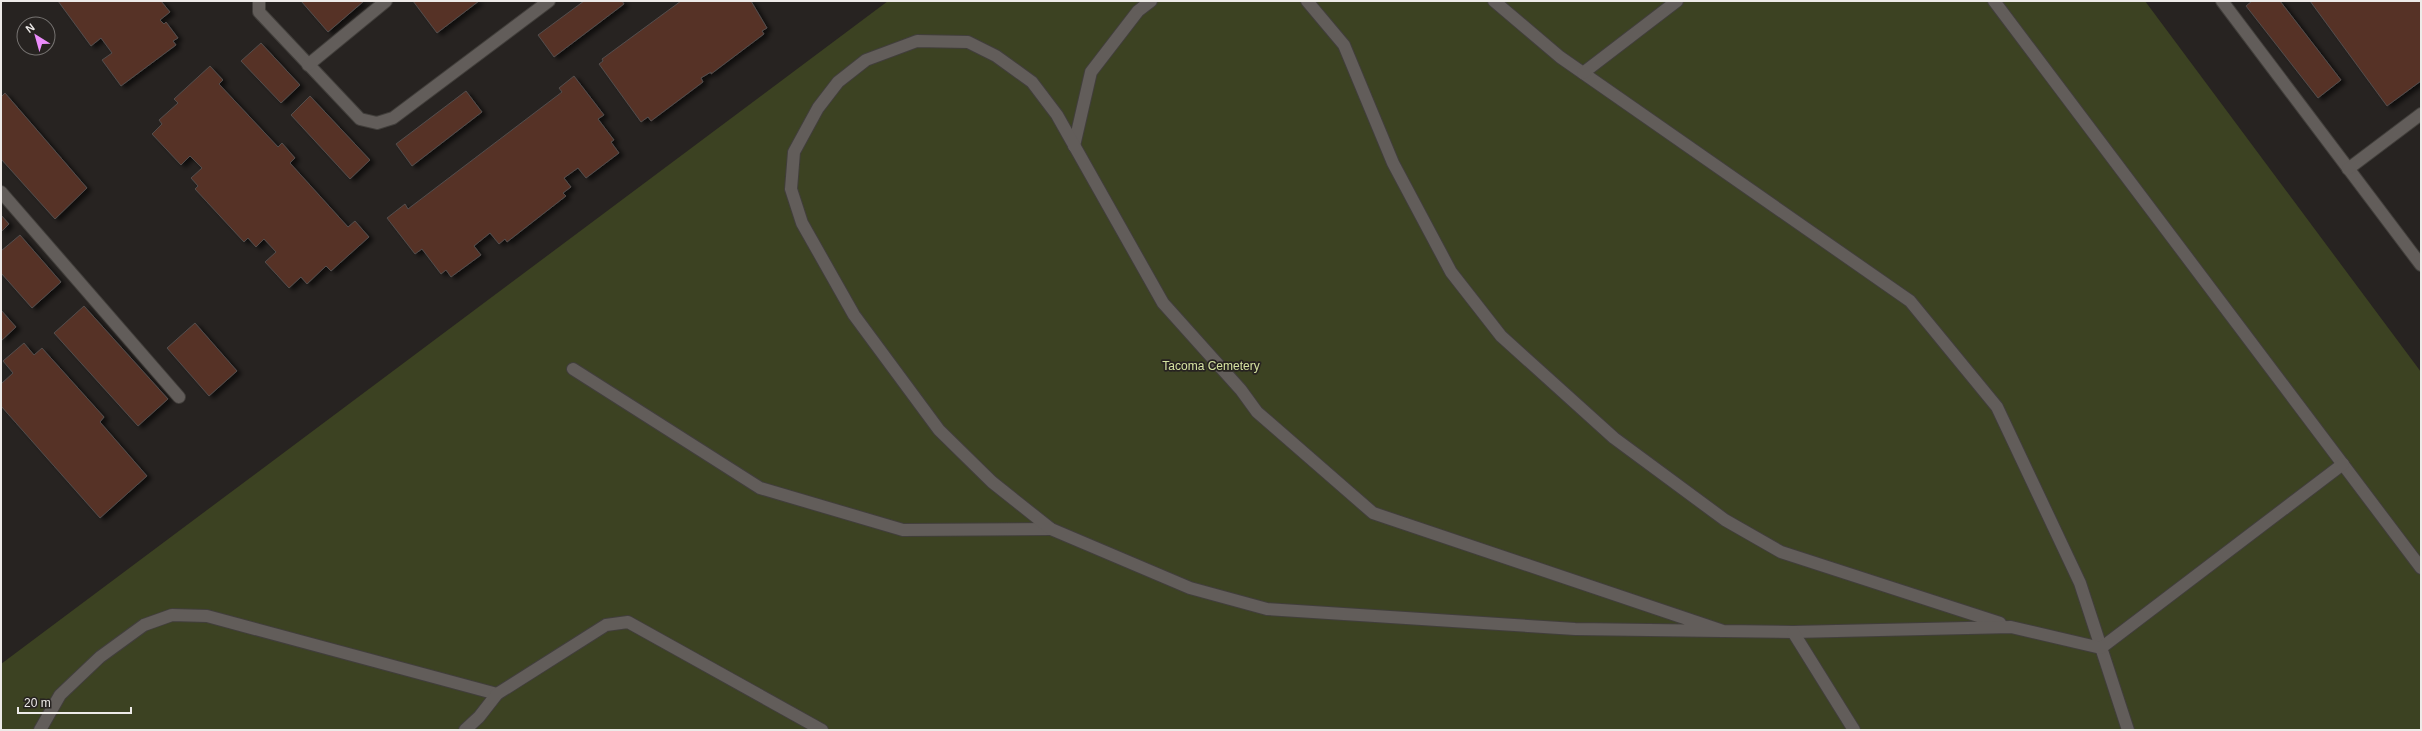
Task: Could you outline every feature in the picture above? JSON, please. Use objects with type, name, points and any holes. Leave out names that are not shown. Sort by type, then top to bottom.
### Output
[{"type":"lane","points":[[259,1],[259,12],[360,119],[377,123],[394,118],[549,1]]},
{"type":"lane","points":[[308,65],[386,1]]},
{"type":"lane","points":[[1074,146],[1092,72],[1138,12],[1151,1]]},
{"type":"lane","points":[[1307,1],[1344,45],[1393,163],[1451,272],[1501,336],[1614,438],[1725,520],[1781,552],[2011,627],[2101,648]]},
{"type":"lane","points":[[1494,1],[1560,57],[1910,301],[1997,406],[2080,583],[2128,730]]},
{"type":"lane","points":[[1583,73],[1677,1]]},
{"type":"lane","points":[[1994,1],[2421,568]]},
{"type":"lane","points":[[2222,1],[2421,265]]},
{"type":"lane","points":[[1723,631],[1373,513],[1257,412],[1241,390],[1163,303],[1057,115],[1032,82],[996,56],[968,42],[917,41],[866,60],[838,82],[818,108],[794,152],[791,189],[802,223],[854,315],[939,430],[992,482],[1051,529],[1190,588],[1267,609],[1575,629],[1793,632],[2011,627]]},
{"type":"lane","points":[[2348,169],[2421,114]]},
{"type":"lane","points":[[1,192],[179,397]]},
{"type":"lane","points":[[573,369],[760,488],[903,530],[1051,529]]},
{"type":"lane","points":[[2101,648],[2343,464]]},
{"type":"lane","points":[[40,730],[60,695],[100,657],[144,625],[172,615],[207,616],[497,694]]},
{"type":"lane","points":[[465,730],[479,717],[497,694],[606,625],[628,622],[822,730]]},
{"type":"lane","points":[[1793,632],[1854,730]]},
{"type":"green space","name":"Tacoma Cemetery","points":[[888,1],[2145,1],[2421,372],[2421,730],[1,730],[1,664]]},
{"type":"building","points":[[58,1],[161,1],[170,12],[160,20],[164,24],[166,22],[178,38],[173,41],[176,45],[121,86],[102,60],[112,53],[101,38],[91,46]]},
{"type":"building","points":[[301,1],[364,1],[328,32]]},
{"type":"building","points":[[413,1],[479,1],[437,33]]},
{"type":"building","points":[[584,1],[622,1],[624,4],[554,57],[538,35]]},
{"type":"building","points":[[681,1],[751,1],[767,28],[762,31],[764,34],[711,74],[711,72],[701,78],[703,82],[651,121],[648,117],[641,122],[599,64],[603,61],[602,59]]},
{"type":"building","points":[[2252,1],[2280,1],[2341,80],[2318,98],[2246,6]]},
{"type":"building","points":[[2310,1],[2421,1],[2421,81],[2387,106]]},
{"type":"building","points":[[261,43],[300,85],[281,103],[241,61]]},
{"type":"building","points":[[210,66],[223,80],[219,84],[278,147],[282,143],[295,158],[290,163],[348,227],[355,221],[369,237],[331,271],[326,266],[307,284],[301,277],[289,288],[265,262],[276,252],[264,239],[256,247],[248,238],[244,242],[195,189],[198,186],[191,178],[202,168],[190,156],[181,165],[152,134],[162,124],[159,120],[178,103],[174,99]]},
{"type":"building","points":[[574,76],[604,115],[598,119],[614,140],[611,142],[619,153],[586,178],[578,168],[564,178],[571,187],[563,193],[566,196],[507,242],[505,239],[499,244],[490,233],[474,246],[481,255],[451,277],[446,270],[441,274],[422,249],[415,254],[387,218],[405,204],[408,209],[562,92],[559,88]]},
{"type":"building","points":[[466,91],[482,112],[412,166],[396,144]]},
{"type":"building","points":[[5,93],[87,188],[55,219],[1,159],[1,97]]},
{"type":"building","points":[[310,96],[370,160],[350,179],[291,115]]},
{"type":"building","points":[[1,215],[9,224],[1,232]]},
{"type":"building","points":[[20,235],[61,282],[32,308],[1,273],[1,251]]},
{"type":"building","points":[[84,306],[168,399],[138,426],[54,333]]},
{"type":"building","points":[[1,310],[16,327],[1,341]]},
{"type":"building","points":[[195,323],[237,371],[209,396],[167,348]]},
{"type":"building","points":[[24,343],[34,355],[42,348],[104,417],[100,422],[147,476],[100,518],[1,406],[1,384],[13,373],[3,361]]}]
